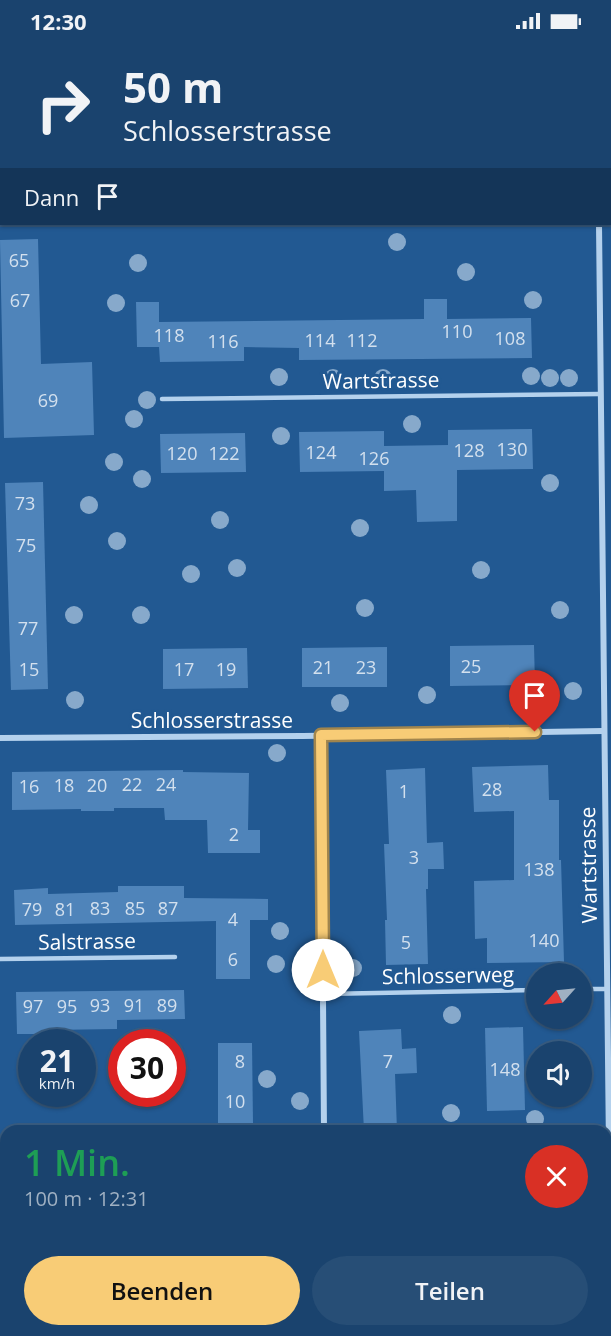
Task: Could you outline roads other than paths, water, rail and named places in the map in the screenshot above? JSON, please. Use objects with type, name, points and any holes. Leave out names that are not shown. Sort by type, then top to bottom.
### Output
[{"type":"street","name":"Wartstrasse","points":[[599,225],[608,1125]]},
{"type":"street","name":"Schlosserstrasse","points":[[0,738],[603,731]]},
{"type":"street","points":[[321,735],[324,1125]]},
{"type":"lane","name":"Wartstrasse","points":[[162,399],[600,394]]},
{"type":"lane","name":"Salstrasse","points":[[0,958],[175,957]]},
{"type":"lane","points":[[592,989],[606,989]]},
{"type":"lane","name":"Schlosserweg","points":[[323,994],[526,990]]}]
